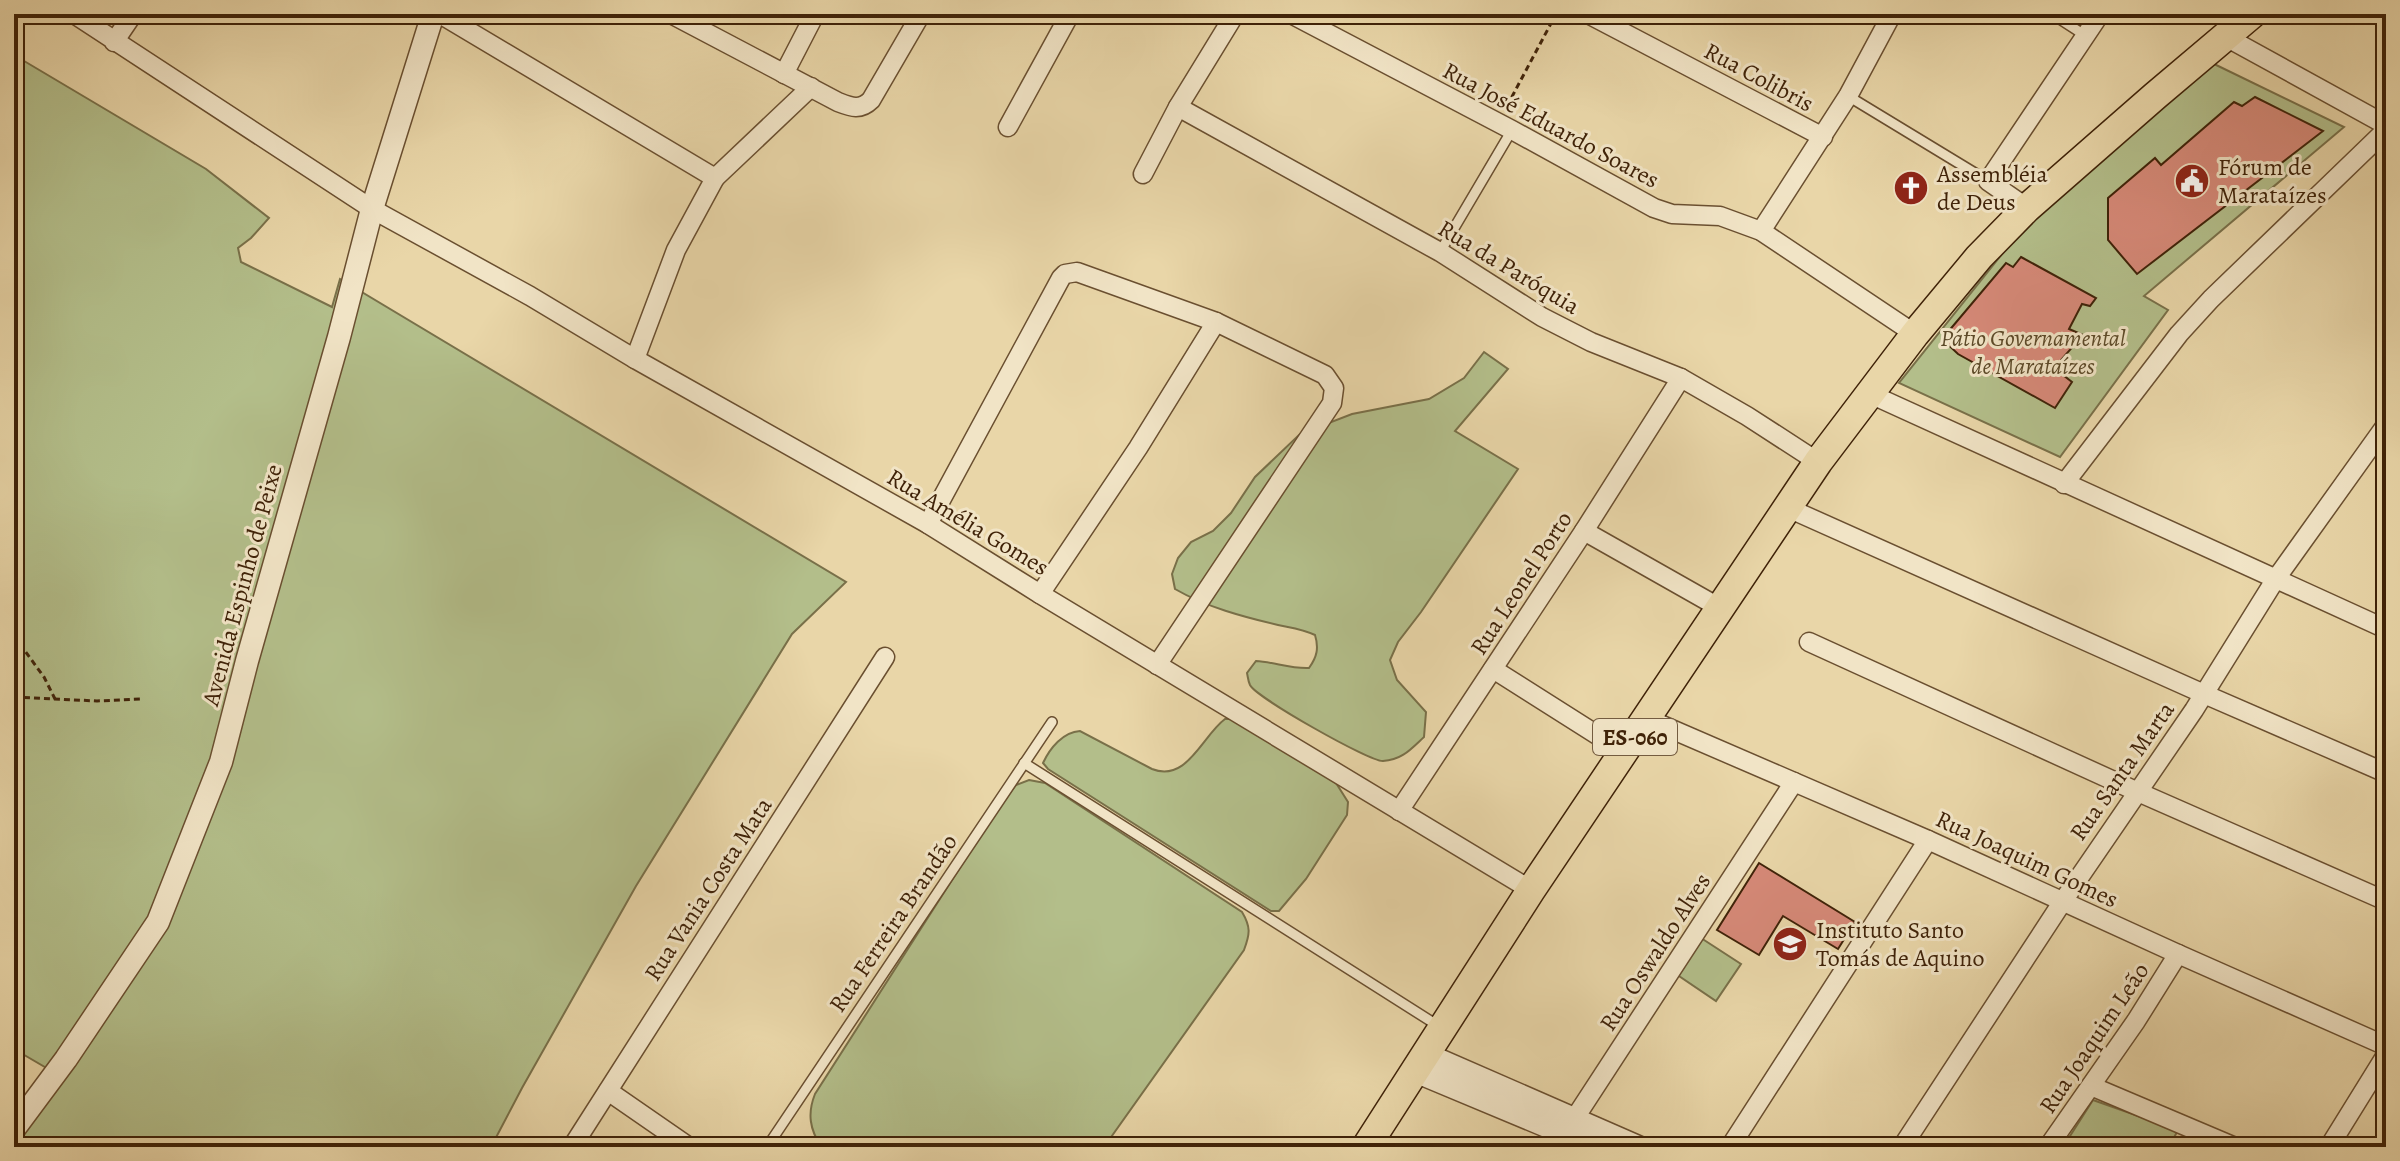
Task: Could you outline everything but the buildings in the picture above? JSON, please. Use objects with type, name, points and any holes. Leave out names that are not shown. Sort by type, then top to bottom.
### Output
[{"type":"main road","name":"ES-060","points":[[1366,1147],[1531,890],[1818,462],[1868,393],[1979,257],[2027,208],[2252,14]]},
{"type":"street","name":"Rua Amélia Gomes","points":[[74,14],[372,209],[928,524],[1531,890]]},
{"type":"street","points":[[114,42],[133,14]]},
{"type":"street","name":"Avenida Espinho de Peixe","points":[[14,1129],[66,1059],[158,922],[209,795],[221,762],[372,209],[433,14]]},
{"type":"street","points":[[440,14],[715,178]]},
{"type":"street","points":[[671,14],[854,108],[861,108],[871,100],[921,14]]},
{"type":"street","points":[[703,32],[713,14]]},
{"type":"street","points":[[784,74],[815,14]]},
{"type":"street","points":[[1008,127],[1070,14]]},
{"type":"street","points":[[1143,174],[1178,107],[1235,14]]},
{"type":"street","name":"Rua José Eduardo Soares","points":[[1291,14],[1654,208],[1672,214],[1720,216],[1761,231],[1915,334]]},
{"type":"street","name":"Rua Colibris","points":[[1588,14],[1823,137]]},
{"type":"street","points":[[2027,208],[1988,181],[2100,14]]},
{"type":"street","points":[[1761,231],[1848,96],[1884,17]]},
{"type":"street","points":[[2064,484],[2189,322],[2386,128],[2226,37]]},
{"type":"street","points":[[635,359],[676,250],[715,178],[811,87]]},
{"type":"street","name":"Rua da Paróquia","points":[[1178,107],[1440,252],[1508,297],[1567,330],[1681,378],[1818,462]]},
{"type":"street","points":[[928,524],[1065,274],[1077,272],[1216,322],[1325,375],[1334,388],[1332,403],[1157,665]]},
{"type":"street","points":[[1040,594],[1138,448],[1216,322]]},
{"type":"street","name":"Rua Leonel Porto","points":[[1399,811],[1681,378]]},
{"type":"street","points":[[1868,393],[2386,629]]},
{"type":"street","name":"Rua Santa Marta","points":[[1902,1147],[2063,901],[2204,694],[2275,580],[2386,425]]},
{"type":"street","points":[[1788,508],[2386,773]]},
{"type":"street","points":[[1584,531],[1720,608]]},
{"type":"street","points":[[1809,642],[2386,901]]},
{"type":"street","name":"Rua Vania Costa Mata","points":[[572,1147],[885,657]]},
{"type":"street","points":[[1493,669],[1624,752]]},
{"type":"street","name":"Rua Joaquim Gomes","points":[[1648,719],[1928,840],[2386,1046]]},
{"type":"street","name":"Rua Oswaldo Alves","points":[[1565,1133],[1794,782]]},
{"type":"street","points":[[1730,1147],[1928,840]]},
{"type":"street","name":"Rua Joaquim Leão","points":[[2048,1147],[2178,954]]},
{"type":"street","points":[[2329,1147],[2386,1055]]},
{"type":"street","points":[[1420,1062],[1597,1147]]},
{"type":"street","points":[[2091,1086],[2235,1147]]},
{"type":"street","points":[[608,1091],[689,1147]]},
{"type":"street","points":[[1565,1133],[1638,1147]]},
{"type":"lane","points":[[2052,14],[2086,36]]},
{"type":"lane","points":[[1848,96],[1988,181]]},
{"type":"lane","points":[[1440,252],[1505,126]]},
{"type":"lane","name":"Rua Ferreira Brandão","points":[[767,1147],[1052,722]]},
{"type":"lane","points":[[1024,763],[1442,1029]]},
{"type":"path","points":[[1505,126],[1556,14]]},
{"type":"path","points":[[14,636],[44,677],[55,699]]},
{"type":"path","points":[[14,697],[97,701],[142,699]]},
{"type":"green space","points":[[14,55],[206,169],[269,218],[238,248],[241,262],[332,307],[340,279],[846,582],[792,634],[636,886],[491,1147],[14,1147],[14,1124],[55,1073],[14,1049]]},
{"type":"green space","name":"Pátio Governamental de Marataízes","points":[[2210,62],[2344,127],[2144,296],[2168,310],[2060,457],[1899,383],[2010,244],[2073,178]]},
{"type":"green space","points":[[1484,352],[1508,369],[1455,431],[1518,469],[1398,642],[1390,660],[1397,680],[1426,712],[1424,737],[1401,756],[1383,761],[1374,759],[1314,728],[1250,685],[1247,673],[1256,661],[1309,668],[1316,652],[1315,635],[1199,601],[1175,589],[1172,574],[1178,558],[1191,542],[1213,531],[1231,513],[1255,477],[1300,434],[1352,414],[1429,399],[1464,378]]},
{"type":"green space","points":[[1225,719],[1234,719],[1336,783],[1348,802],[1347,815],[1306,879],[1279,911],[1271,911],[1043,763],[1058,742],[1068,734],[1080,731],[1152,769],[1164,772],[1184,764]]},
{"type":"green space","points":[[1029,780],[1045,783],[1242,912],[1249,931],[1244,950],[1104,1147],[821,1147],[811,1121],[815,1094],[1000,805],[1016,785]]},
{"type":"green space","points":[[1701,938],[1741,964],[1716,1001],[1676,974]]},
{"type":"green space","points":[[2093,1100],[2178,1130],[2169,1147],[2063,1147]]},
{"type":"place","name":"Fórum de Marataízes","points":[[2192,181]]},
{"type":"place","name":"Assembléia de Deus","points":[[1911,188]]},
{"type":"place","name":"Instituto Santo Tomás de Aquino","points":[[1790,944]]}]
